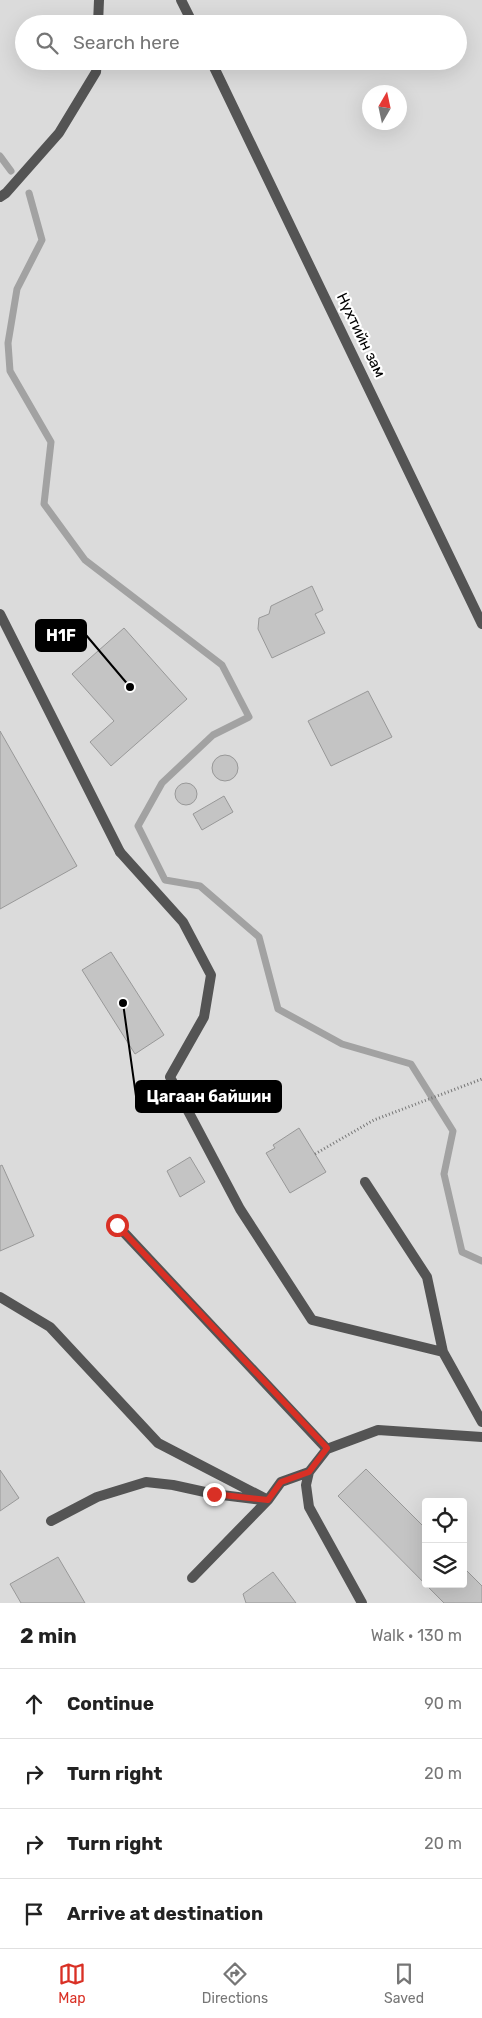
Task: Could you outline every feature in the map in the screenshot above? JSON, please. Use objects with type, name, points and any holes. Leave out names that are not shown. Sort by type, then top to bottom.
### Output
[{"type":"street","points":[[98,15],[99,0]]},
{"type":"street","points":[[182,0],[189,15]]},
{"type":"street","points":[[0,196],[6,193],[59,132],[96,70]]},
{"type":"street","name":"Нүхтийн зам","points":[[215,70],[482,624]]},
{"type":"street","points":[[0,614],[120,852],[183,922],[211,975],[204,1017],[170,1077],[240,1209],[312,1320],[443,1352]]},
{"type":"street","points":[[366,1182],[427,1277],[443,1352],[482,1422]]},
{"type":"street","points":[[117,1225],[327,1448]]},
{"type":"street","points":[[0,1297],[50,1327],[158,1443],[268,1500]]},
{"type":"street","points":[[362,1603],[309,1507],[306,1485],[309,1472],[327,1448],[378,1430],[482,1436]]},
{"type":"street","points":[[192,1578],[268,1500],[281,1482],[309,1472]]},
{"type":"street","points":[[51,1521],[97,1497],[146,1482],[172,1485],[214,1494],[268,1500]]},
{"type":"path","points":[[315,1154],[374,1120],[482,1079]]},
{"type":"shaded area","points":[[0,0],[482,0],[482,1603],[0,1603]]},
{"type":"building","points":[[312,586],[323,610],[315,614],[325,633],[272,658],[258,629],[259,618],[269,614],[271,606]]},
{"type":"building","points":[[124,628],[187,699],[111,766],[90,742],[114,721],[72,674]]},
{"type":"building","points":[[368,691],[392,737],[331,766],[308,721]]},
{"type":"building","points":[[0,731],[77,866],[0,909]]},
{"type":"building","points":[[225,755],[234,759],[238,768],[234,777],[225,781],[216,777],[212,768],[216,759]]},
{"type":"building","points":[[186,783],[194,786],[197,794],[194,802],[186,805],[178,802],[175,794],[178,786]]},
{"type":"building","points":[[224,796],[233,812],[202,830],[193,814]]},
{"type":"building","points":[[111,952],[164,1035],[135,1054],[82,970]]},
{"type":"building","points":[[299,1128],[326,1172],[290,1193],[266,1153],[275,1148],[273,1145]]},
{"type":"building","points":[[190,1157],[205,1182],[180,1197],[167,1171]]},
{"type":"building","points":[[2,1165],[34,1236],[0,1251],[0,1166]]},
{"type":"building","points":[[366,1469],[422,1525],[422,1581],[338,1496]]},
{"type":"building","points":[[0,1470],[19,1498],[0,1511]]},
{"type":"building","points":[[58,1557],[85,1603],[21,1603],[10,1584]]},
{"type":"building","points":[[467,1571],[482,1586],[482,1603],[444,1603],[429,1588],[467,1588]]},
{"type":"building","points":[[273,1572],[296,1603],[246,1603],[243,1594]]},
{"type":"waterway","points":[[0,156],[11,171]]},
{"type":"waterway","points":[[29,193],[42,240],[17,289],[8,343],[10,371],[51,442],[44,504],[85,560],[222,665],[249,717],[213,735],[162,783],[138,826],[165,880],[200,886],[259,937],[278,1009],[342,1044],[411,1064],[453,1131],[444,1174],[462,1252],[482,1261]]},
{"type":"place","name":"H1F","points":[[130,687]]},
{"type":"place","name":"Цагаан байшин","points":[[123,1003]]},
{"type":"route","points":[[117,1225],[327,1448],[309,1472],[281,1482],[268,1500],[214,1494]]}]
